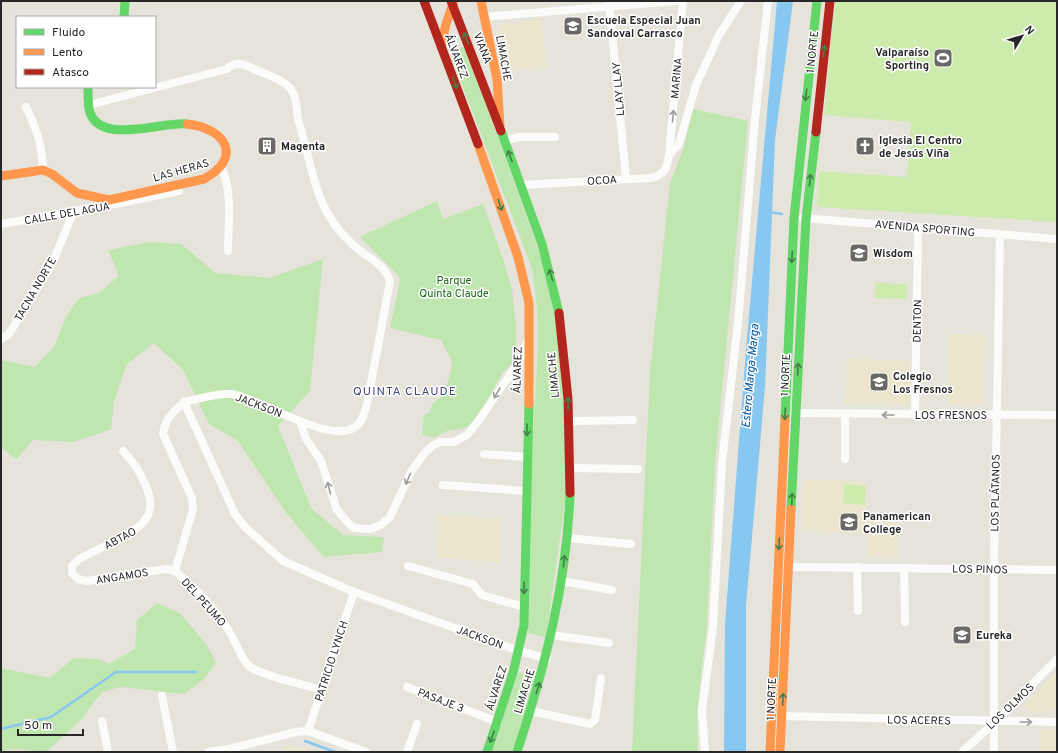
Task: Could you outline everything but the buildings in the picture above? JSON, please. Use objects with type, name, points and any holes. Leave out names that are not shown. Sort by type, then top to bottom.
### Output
[{"type":"main road","points":[[124,16],[125,1]]},
{"type":"main road","name":"ÁLVAREZ","points":[[424,1],[482,155],[518,257],[529,303],[530,335],[524,625],[520,651],[487,752]]},
{"type":"main road","name":"LIMACHE","points":[[481,1],[496,75],[500,108],[500,127],[542,246],[556,294],[560,316],[569,421],[570,468],[567,538],[562,581],[547,659],[517,752]]},
{"type":"main road","name":"1 NORTE","points":[[770,752],[794,218],[817,1]]},
{"type":"main road","name":"1 NORTE","points":[[780,752],[790,567],[795,413],[806,219],[830,1]]},
{"type":"main road","points":[[441,47],[453,2]]},
{"type":"main road","name":"VIANA","points":[[453,2],[500,127]]},
{"type":"main road","name":"LAS HERAS","points":[[43,170],[52,174],[68,187],[85,196],[109,200],[128,199],[204,179],[222,169],[226,157],[226,149],[224,141],[217,133],[198,124],[182,124],[125,131],[107,128],[97,123],[91,115],[88,88]]},
{"type":"main road","points":[[1,176],[43,170]]},
{"type":"street","points":[[484,17],[609,4],[676,1]]},
{"type":"street","name":"MARINA","points":[[669,155],[683,1]]},
{"type":"street","points":[[669,155],[679,144],[696,85],[719,35],[741,1]]},
{"type":"street","points":[[705,752],[702,712],[713,626],[722,463],[738,323],[755,119],[768,1]]},
{"type":"street","name":"LLAY LLAY","points":[[609,4],[626,178]]},
{"type":"street","name":"JACKSON","points":[[89,105],[227,70],[235,64],[245,64],[289,87],[293,92],[298,117],[321,200],[339,231],[353,245],[383,268],[388,274],[390,282],[370,387],[362,419],[356,427],[350,431],[329,431],[232,394],[207,395],[184,402],[235,514],[246,528],[283,561],[354,592],[520,651],[547,659]]},
{"type":"street","points":[[26,107],[38,131],[42,152],[43,170]]},
{"type":"street","points":[[505,141],[518,137],[555,137]]},
{"type":"street","name":"OCOA","points":[[521,185],[660,176],[666,170],[669,155]]},
{"type":"street","points":[[222,169],[226,179],[228,194],[228,251]]},
{"type":"street","name":"LAS HERAS","points":[[128,199],[179,191]]},
{"type":"street","name":"CALLE DEL AGUA","points":[[1,224],[72,213],[128,199]]},
{"type":"street","name":"TACNA NORTE","points":[[1,339],[9,334],[45,278],[72,213]]},
{"type":"street","name":"AVENIDA SPORTING","points":[[794,218],[1057,239]]},
{"type":"street","name":"DENTON","points":[[915,415],[918,227]]},
{"type":"street","name":"LOS PLÁTANOS","points":[[994,752],[994,569],[1000,235]]},
{"type":"street","points":[[300,421],[306,439],[320,461],[337,510],[350,525],[355,528],[370,529],[381,525],[390,517],[412,470],[423,455],[432,446],[440,442],[454,442],[466,435],[475,425],[518,363],[530,335]]},
{"type":"street","name":"DEL PEUMO","points":[[184,402],[170,415],[164,424],[163,434],[192,498],[193,509],[175,571],[187,581],[217,613],[249,666],[258,672],[321,690]]},
{"type":"street","name":"LOS FRESNOS","points":[[795,413],[845,415],[1057,415]]},
{"type":"street","points":[[845,415],[845,459]]},
{"type":"street","points":[[569,421],[633,420]]},
{"type":"street","name":"ABTAO","points":[[72,573],[72,566],[79,559],[138,530],[146,520],[150,511],[148,491],[137,466],[123,451]]},
{"type":"street","points":[[484,454],[527,457]]},
{"type":"street","points":[[570,468],[638,469]]},
{"type":"street","points":[[443,485],[526,491]]},
{"type":"street","points":[[567,538],[631,544]]},
{"type":"street","points":[[408,566],[474,584],[482,595],[524,607]]},
{"type":"street","name":"LOS PINOS","points":[[790,567],[1057,570]]},
{"type":"street","points":[[857,567],[858,611]]},
{"type":"street","points":[[904,568],[905,622]]},
{"type":"street","name":"ANGAMOS","points":[[72,573],[78,579],[87,581],[166,569],[175,571]]},
{"type":"street","points":[[562,581],[612,590]]},
{"type":"street","name":"PATRICIO LYNCH","points":[[308,731],[354,592]]},
{"type":"street","points":[[552,635],[609,643]]},
{"type":"street","name":"LOS OLMOS","points":[[962,752],[995,722],[1057,659]]},
{"type":"street","points":[[531,711],[590,724],[595,720],[601,678]]},
{"type":"street","name":"PASAJE 3","points":[[407,687],[498,722]]},
{"type":"street","points":[[162,696],[173,752]]},
{"type":"street","name":"LOS ACERES","points":[[782,716],[995,722],[1057,722]]},
{"type":"street","points":[[102,721],[108,752]]},
{"type":"street","points":[[407,752],[416,724]]},
{"type":"street","points":[[209,752],[233,750],[296,732],[308,731],[366,752]]},
{"type":"shaded area","points":[[542,18],[547,67],[508,69],[498,26]]},
{"type":"shaded area","points":[[949,334],[985,335],[984,405],[949,404]]},
{"type":"shaded area","name":"Colegio Los Fresnos","points":[[846,358],[912,361],[911,404],[845,403]]},
{"type":"shaded area","name":"Panamerican College","points":[[803,479],[866,482],[867,514],[896,514],[898,557],[867,557],[867,534],[802,530]]},
{"type":"shaded area","points":[[438,516],[501,518],[500,563],[437,557]]},
{"type":"shaded area","points":[[1054,675],[1057,675],[1057,711],[1028,712],[1023,706]]},
{"type":"shaded area","points":[[1040,730],[1057,730],[1057,752],[1040,752]]},
{"type":"shaded area","points":[[284,746],[304,748],[317,752],[282,752]]},
{"type":"green space","name":"Valparaíso Sporting","points":[[835,1],[1057,1],[1057,222],[817,207],[819,171],[907,177],[911,122],[824,115]]},
{"type":"green space","points":[[465,46],[547,274],[555,313],[562,378],[568,481],[546,637],[528,633],[531,487],[538,350],[537,305],[534,283],[530,263],[450,53]]},
{"type":"green space","points":[[693,109],[748,121],[715,463],[707,625],[697,711],[698,752],[632,752],[650,373],[670,183],[683,150]]},
{"type":"green space","name":"Parque Quinta Claude","points":[[437,201],[443,219],[483,204],[503,259],[512,290],[516,323],[516,351],[514,361],[501,375],[486,404],[469,426],[462,429],[447,431],[433,438],[422,435],[424,415],[430,412],[432,404],[444,394],[451,371],[452,361],[441,340],[390,328],[400,280],[398,275],[360,237]]},
{"type":"green space","points":[[150,242],[181,244],[216,273],[269,278],[323,259],[310,391],[278,426],[311,508],[343,535],[384,537],[382,552],[324,557],[287,514],[238,441],[209,424],[183,370],[154,343],[127,364],[114,401],[111,429],[74,442],[33,440],[17,459],[1,448],[1,360],[35,367],[54,347],[65,319],[79,298],[99,293],[119,276],[108,250]]},
{"type":"green space","points":[[875,283],[907,284],[906,299],[875,298]]},
{"type":"green space","points":[[844,484],[866,486],[865,505],[843,503]]},
{"type":"green space","points":[[157,603],[180,613],[206,644],[216,662],[204,679],[184,694],[120,687],[103,692],[81,720],[46,752],[16,749],[1,751],[1,668],[50,678],[74,658],[100,659],[109,664],[135,649],[137,620]]},
{"type":"green space","points":[[519,672],[536,678],[513,752],[491,752]]},
{"type":"water","name":"Estero Marga-Marga","points":[[777,1],[793,1],[775,140],[765,387],[746,606],[746,752],[724,752],[725,624],[746,349]]},
{"type":"waterway","points":[[769,212],[782,214]]},
{"type":"waterway","points":[[1,729],[51,717],[116,672],[196,672]]},
{"type":"waterway","points":[[305,741],[335,752]]},
{"type":"traffic: fast","points":[[124,16],[125,1]]},
{"type":"traffic: fast","points":[[785,419],[794,218],[817,1]]},
{"type":"traffic: fast","points":[[88,88],[89,109],[94,120],[104,127],[117,130],[132,130],[187,124]]},
{"type":"traffic: fast","points":[[501,131],[542,244],[559,313]]},
{"type":"traffic: fast","points":[[791,509],[806,219],[816,132]]},
{"type":"traffic: fast","points":[[487,752],[513,673],[524,625],[529,404]]},
{"type":"traffic: fast","points":[[517,752],[537,688],[553,624],[564,559],[570,493]]},
{"type":"traffic: slow","points":[[441,47],[446,24],[454,1]]},
{"type":"traffic: slow","points":[[481,1],[497,79],[500,126]]},
{"type":"traffic: slow","points":[[1,176],[43,170],[52,174],[77,193],[109,200],[204,179],[224,162],[226,153],[225,145],[220,137],[211,131],[187,124]]},
{"type":"traffic: slow","points":[[478,144],[518,257],[529,303],[529,404]]},
{"type":"traffic: slow","points":[[770,752],[785,419]]},
{"type":"traffic: slow","points":[[780,752],[791,509]]},
{"type":"traffic: jam","points":[[424,1],[478,144]]},
{"type":"traffic: jam","points":[[451,1],[501,131]]},
{"type":"traffic: jam","points":[[816,132],[830,1]]},
{"type":"traffic: jam","points":[[559,313],[568,399],[570,493]]},
{"type":"place","name":"Escuela Especial Juan Sandoval Carrasco","points":[[573,26]]},
{"type":"place","name":"Valparaíso Sporting","points":[[943,58]]},
{"type":"place","name":"Magenta","points":[[267,146]]},
{"type":"place","name":"Iglesia El Centro de Jesús Viña","points":[[865,146]]},
{"type":"place","name":"Wisdom","points":[[859,253]]},
{"type":"place","name":"Colegio Los Fresnos","points":[[879,382]]},
{"type":"place","name":"Panamerican College","points":[[849,522]]},
{"type":"place","name":"Eureka","points":[[962,635]]},
{"type":"district","name":"QUINTA CLAUDE","points":[[405,391]]}]
